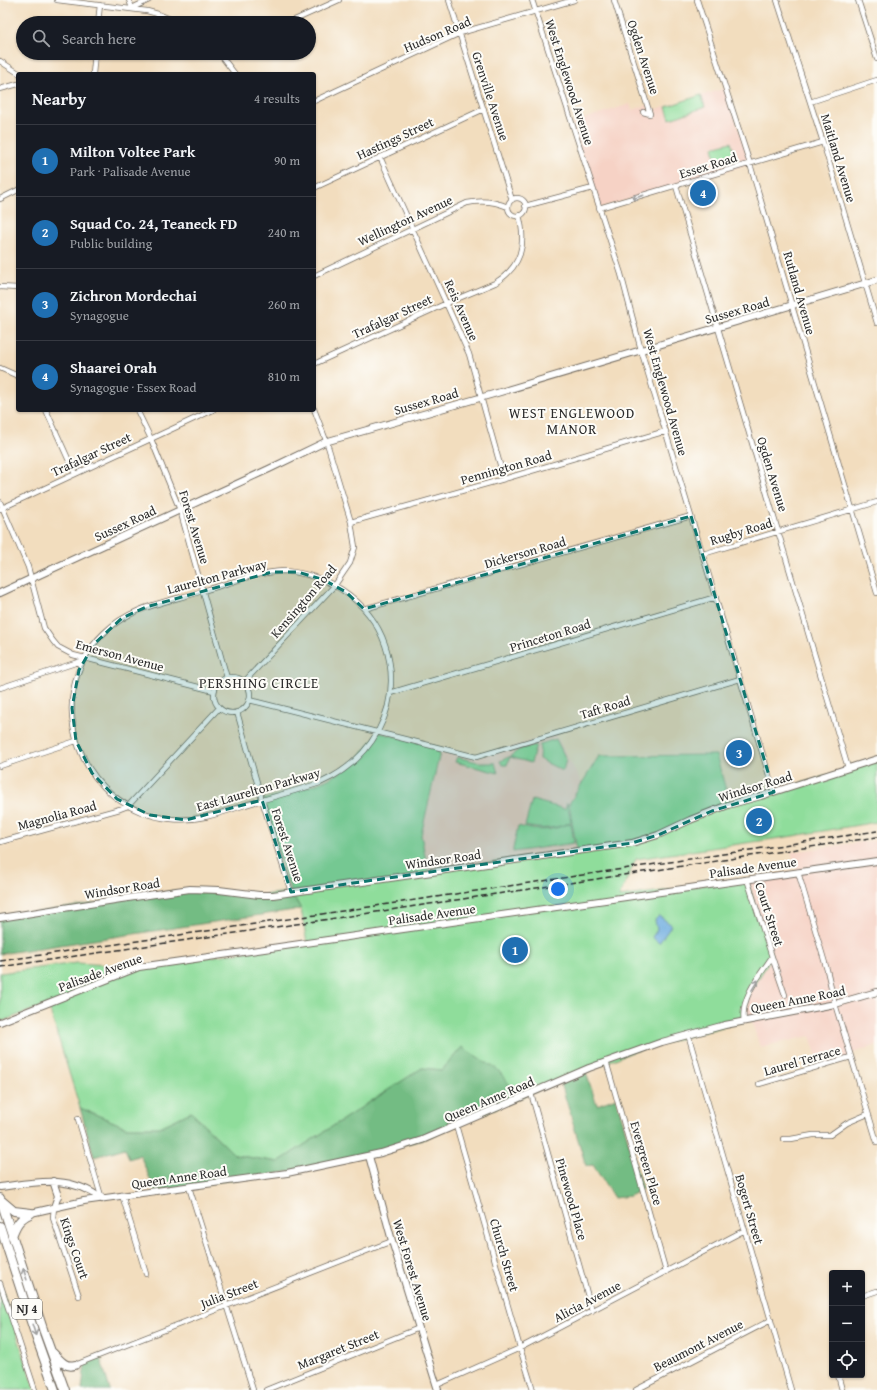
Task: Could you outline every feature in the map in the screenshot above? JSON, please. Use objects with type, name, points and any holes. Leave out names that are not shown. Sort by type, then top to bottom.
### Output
[{"type":"highway","points":[[0,1199],[14,1211],[31,1213]]},
{"type":"highway","name":"NJ 4","points":[[0,1199],[50,1351],[65,1390]]},
{"type":"highway","points":[[12,1236],[20,1220],[31,1213]]},
{"type":"highway","name":"NJ 4","points":[[0,1226],[55,1390]]},
{"type":"highway","points":[[0,1241],[13,1267]]},
{"type":"highway","points":[[50,1351],[64,1364],[68,1366],[75,1365]]},
{"type":"street","points":[[57,0],[132,8],[163,16]]},
{"type":"street","points":[[128,0],[132,8]]},
{"type":"street","points":[[132,8],[149,0]]},
{"type":"street","points":[[304,16],[339,0]]},
{"type":"street","name":"Grenville Avenue","points":[[449,0],[512,200]]},
{"type":"street","name":"West Englewood Avenue","points":[[532,0],[621,274],[641,350],[774,792]]},
{"type":"street","name":"Hudson Road","points":[[316,100],[460,33],[574,0]]},
{"type":"street","name":"Ogden Avenue","points":[[614,0],[650,114],[643,112]]},
{"type":"street","name":"Rutland Avenue","points":[[697,0],[750,164],[877,594]]},
{"type":"street","name":"Maitland Avenue","points":[[777,0],[823,142],[877,323]]},
{"type":"street","points":[[858,0],[877,59]]},
{"type":"street","points":[[99,16],[100,5]]},
{"type":"street","points":[[93,72],[94,60]]},
{"type":"street","points":[[225,60],[234,72]]},
{"type":"street","points":[[0,61],[17,72]]},
{"type":"street","points":[[810,102],[877,80]]},
{"type":"street","points":[[0,89],[16,85]]},
{"type":"street","name":"Hastings Street","points":[[316,187],[484,109]]},
{"type":"street","name":"Essex Road","points":[[600,208],[823,142]]},
{"type":"street","name":"Reis Avenue","points":[[380,157],[469,354],[504,479]]},
{"type":"street","name":"Ogden Avenue","points":[[676,186],[848,768]]},
{"type":"street","points":[[525,206],[593,188]]},
{"type":"street","points":[[0,199],[16,191]]},
{"type":"street","points":[[520,199],[525,206],[524,211],[519,216],[512,214],[508,207],[512,200],[520,199]]},
{"type":"street","name":"Wellington Avenue","points":[[316,275],[467,203],[475,201],[492,202],[508,207]]},
{"type":"street","name":"Trafalgar Street","points":[[316,363],[446,303],[495,283],[509,273],[519,258],[522,246],[523,234],[519,216]]},
{"type":"street","name":"Sussex Road","points":[[0,593],[269,470],[326,441],[481,397],[877,280]]},
{"type":"street","points":[[0,286],[16,288]]},
{"type":"street","points":[[0,368],[16,375]]},
{"type":"street","points":[[47,412],[75,474]]},
{"type":"street","name":"Forest Avenue","points":[[138,412],[151,439],[180,510],[227,678]]},
{"type":"street","name":"Trafalgar Street","points":[[1,508],[209,412]]},
{"type":"street","name":"Kensington Road","points":[[244,682],[335,585],[350,563],[355,547],[351,522],[326,441],[315,412]]},
{"type":"street","name":"Pennington Road","points":[[351,522],[666,431]]},
{"type":"street","name":"Emerson Avenue","points":[[0,502],[1,508],[24,556],[42,622],[48,634],[58,647],[66,652],[85,659],[214,691]]},
{"type":"street","name":"Rugby Road","points":[[703,554],[877,502]]},
{"type":"street","name":"Dickerson Road","points":[[364,609],[691,516]]},
{"type":"street","name":"Laurelton Parkway","points":[[76,741],[72,721],[73,696],[75,683],[85,659],[94,644],[103,634],[122,618],[134,612],[146,607],[261,573],[272,572],[298,572],[311,575],[335,585],[356,600],[364,609]]},
{"type":"street","name":"Princeton Road","points":[[390,694],[716,597]]},
{"type":"street","name":"East Laurelton Parkway","points":[[76,741],[85,762],[99,782],[117,799],[144,813],[161,818],[186,820],[208,816],[320,783],[332,778],[352,765],[361,756],[378,732],[384,719],[390,694],[391,670],[385,644],[380,632],[364,609]]},
{"type":"street","points":[[0,688],[85,659]]},
{"type":"street","points":[[227,678],[235,678],[244,682],[249,690],[249,700],[246,706],[237,712],[228,712],[219,708],[215,701],[214,691],[219,683],[227,678]]},
{"type":"street","name":"Taft Road","points":[[378,732],[476,757],[740,679]]},
{"type":"street","points":[[249,700],[378,732]]},
{"type":"street","points":[[128,806],[219,708]]},
{"type":"street","name":"Forest Avenue","points":[[237,712],[262,800],[291,892]]},
{"type":"street","points":[[0,766],[76,741]]},
{"type":"street","name":"Windsor Road","points":[[0,918],[190,889],[219,890],[259,895],[291,892],[632,843],[658,835],[712,810],[875,760]]},
{"type":"street","name":"Magnolia Road","points":[[0,842],[128,806]]},
{"type":"street","name":"Palisade Avenue","points":[[0,1022],[139,967],[877,861]]},
{"type":"street","points":[[798,872],[827,970],[835,1004],[877,1142]]},
{"type":"street","name":"Court Street","points":[[747,879],[784,994]]},
{"type":"street","name":"Court Street","points":[[744,1021],[743,1013],[745,1001],[772,957]]},
{"type":"street","name":"Queen Anne Road","points":[[31,1213],[102,1198],[287,1173],[369,1156],[422,1140],[606,1062],[688,1034],[744,1021],[835,1004],[877,992]]},
{"type":"street","name":"Bogert Street","points":[[688,1034],[791,1390]]},
{"type":"street","name":"Laurel Terrace","points":[[759,1084],[851,1057]]},
{"type":"street","name":"Evergreen Place","points":[[606,1062],[666,1272]]},
{"type":"street","name":"Pinewood Place","points":[[531,1093],[592,1310]]},
{"type":"street","points":[[782,1138],[791,1139],[813,1135],[830,1135],[847,1123],[868,1114]]},
{"type":"street","points":[[78,1120],[102,1198]]},
{"type":"street","name":"Church Street","points":[[456,1125],[533,1390]]},
{"type":"street","name":"West Forest Avenue","points":[[369,1156],[392,1241],[437,1388]]},
{"type":"street","points":[[0,1187],[41,1181],[64,1182],[82,1187],[102,1198]]},
{"type":"street","points":[[53,1181],[58,1196],[54,1207]]},
{"type":"street","points":[[189,1186],[253,1390]]},
{"type":"street","points":[[122,1195],[146,1274]]},
{"type":"street","name":"Kings Court","points":[[54,1207],[52,1214],[53,1220],[79,1296]]},
{"type":"street","name":"Alicia Avenue","points":[[437,1388],[520,1348],[745,1230]]},
{"type":"street","name":"Julia Street","points":[[75,1365],[392,1241]]},
{"type":"street","points":[[0,1283],[35,1390]]},
{"type":"street","points":[[865,1295],[877,1291]]},
{"type":"street","name":"Beaumont Avenue","points":[[636,1390],[771,1320]]},
{"type":"street","name":"Margaret Street","points":[[266,1390],[419,1328]]},
{"type":"street","points":[[839,1378],[842,1390]]},
{"type":"highlighted area","points":[[691,516],[774,792],[712,811],[658,835],[632,843],[291,892],[262,800],[186,820],[150,815],[117,799],[92,773],[76,741],[72,708],[79,670],[94,644],[122,618],[146,607],[272,572],[298,572],[324,580],[346,592],[364,609]]},
{"type":"shaded area","points":[[726,88],[750,164],[599,208],[572,123],[630,104],[632,110],[647,105],[650,111]]},
{"type":"shaded area","points":[[555,734],[582,783],[569,804],[577,851],[428,872],[421,835],[441,748],[476,757]]},
{"type":"shaded area","points":[[877,840],[877,1045],[850,1054],[851,1057],[820,1066],[810,1036],[760,1047],[751,1019],[744,1021],[747,879],[797,871],[791,852]]},
{"type":"green space","points":[[701,95],[705,107],[670,119],[666,107]]},
{"type":"green space","points":[[731,142],[735,155],[716,160],[713,147]]},
{"type":"green space","points":[[378,732],[441,748],[421,835],[428,871],[577,851],[569,804],[599,756],[716,755],[730,804],[877,761],[877,822],[636,859],[619,897],[747,879],[772,957],[748,995],[744,1021],[632,1052],[520,1098],[462,1047],[442,1070],[422,1068],[278,1162],[235,1155],[191,1112],[160,1127],[126,1127],[80,1108],[48,1004],[0,1022],[0,973],[77,963],[139,967],[307,943],[301,909],[291,892],[262,800],[313,785],[341,772],[354,762],[366,749]]},
{"type":"green space","points":[[556,739],[566,759],[563,771],[539,759],[540,744]]},
{"type":"green space","points":[[536,745],[531,763],[510,757],[507,765],[502,765],[500,761],[509,757],[520,749]]},
{"type":"green space","points":[[457,757],[482,763],[495,763],[498,773],[455,762]]},
{"type":"green space","points":[[532,800],[565,809],[567,803],[571,822],[548,828],[525,826]]},
{"type":"green space","points":[[571,823],[574,843],[513,852],[518,826],[545,830]]},
{"type":"green space","points":[[173,891],[259,895],[291,892],[301,909],[0,954],[0,918]]},
{"type":"green space","points":[[462,1047],[498,1070],[520,1098],[422,1140],[301,1170],[155,1191],[140,1155],[129,1159],[125,1148],[94,1157],[80,1108],[126,1127],[160,1127],[191,1112],[235,1155],[278,1162],[422,1068],[442,1070]]},
{"type":"green space","points":[[585,1070],[597,1105],[616,1098],[642,1189],[630,1196],[614,1198],[593,1165],[586,1166],[560,1080]]},
{"type":"green space","points":[[0,1283],[35,1390],[0,1390]]},
{"type":"green space","points":[[100,1356],[110,1390],[82,1390],[85,1362]]},
{"type":"water","points":[[659,916],[672,925],[659,943],[652,937],[657,930],[655,920]]},
{"type":"railway","points":[[0,961],[877,831]]},
{"type":"railway","points":[[0,967],[877,837]]},
{"type":"place","name":"Shaarei Orah","points":[[703,193]]},
{"type":"place","name":"Zichron Mordechai","points":[[739,753]]},
{"type":"place","name":"Squad Co. 24, Teaneck FD","points":[[759,821]]},
{"type":"place","name":"Milton Voltee Park","points":[[515,950]]},
{"type":"district","name":"WEST ENGLEWOOD MANOR","points":[[572,422]]},
{"type":"district","name":"PERSHING CIRCLE","points":[[259,683]]}]
